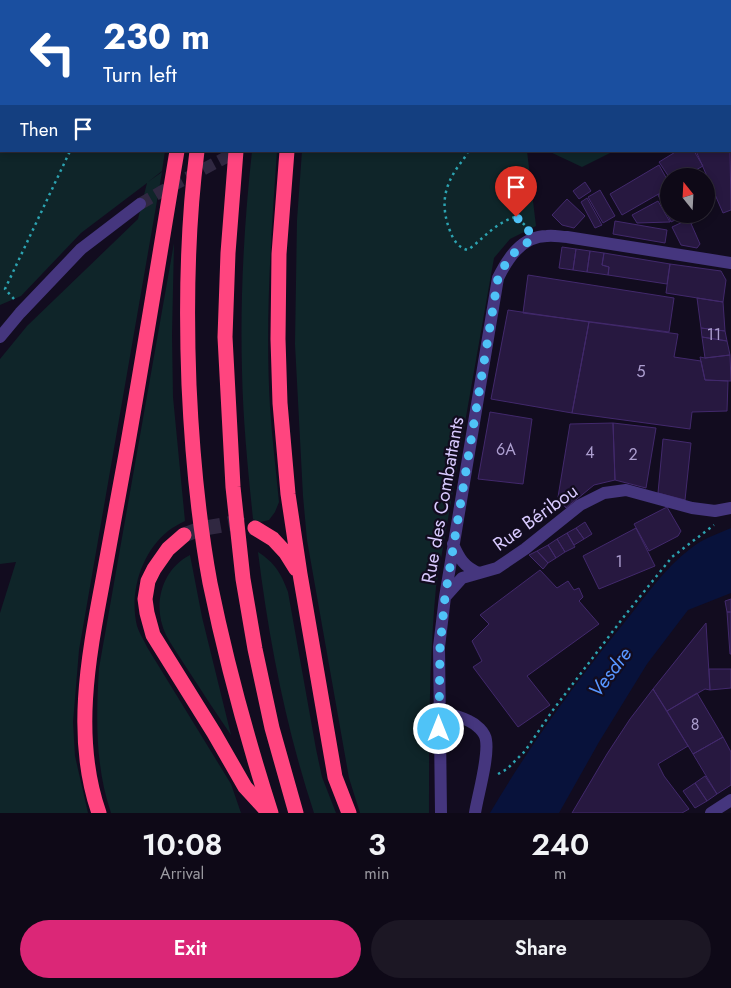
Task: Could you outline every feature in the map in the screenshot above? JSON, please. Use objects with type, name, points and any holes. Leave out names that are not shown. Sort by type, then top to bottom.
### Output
[{"type":"highway","points":[[98,813],[86,755],[85,699],[95,625],[126,455],[177,152]]},
{"type":"highway","points":[[197,152],[188,260],[187,336],[196,489],[210,582],[227,658],[249,744],[270,813]]},
{"type":"highway","points":[[236,152],[228,253],[225,337],[233,486],[243,579],[255,649],[272,728],[295,809]]},
{"type":"highway","points":[[287,152],[279,254],[278,339],[280,403],[288,494],[335,776],[349,813]]},
{"type":"highway","points":[[255,528],[273,538],[300,574]]},
{"type":"highway","points":[[184,536],[168,549],[148,581],[145,599],[146,613],[152,635],[214,733],[245,787],[270,813]]},
{"type":"street","points":[[0,337],[81,249],[140,204]]},
{"type":"street","points":[[533,239],[546,236],[567,237],[731,263]]},
{"type":"street","name":"Rue des Combattants","points":[[441,813],[440,647],[453,544],[498,278],[508,258],[518,248],[533,239]]},
{"type":"street","name":"Rue Béribou","points":[[445,597],[462,578],[497,568],[580,505],[604,493],[626,490],[692,508],[715,511],[731,508]]},
{"type":"street","points":[[453,544],[465,566],[479,573]]},
{"type":"street","points":[[439,712],[468,720],[485,736],[486,742],[481,782],[475,813]]},
{"type":"street","points":[[711,813],[731,800]]},
{"type":"path","points":[[25,308],[10,296],[5,289],[70,152]]},
{"type":"path","points":[[467,152],[449,180],[445,193],[446,221],[455,241],[460,247],[468,250],[507,219],[516,217],[526,226],[533,239]]},
{"type":"path","points":[[481,782],[507,769],[525,751],[553,710],[648,585],[672,557],[718,523]]},
{"type":"green space","points":[[0,152],[165,152],[162,171],[148,182],[162,172],[79,650],[73,722],[75,756],[88,813],[0,813],[0,613],[16,562],[0,564],[0,359],[27,326],[138,219],[147,183],[81,233],[21,296],[0,305]]},
{"type":"green space","points":[[252,152],[277,152],[268,343],[270,407],[279,502],[269,520],[261,522],[253,519],[242,371],[243,261]]},
{"type":"green space","points":[[302,152],[527,152],[536,226],[510,239],[494,258],[436,587],[429,728],[429,813],[360,813],[349,778],[307,540],[295,344],[297,220]]},
{"type":"green space","points":[[550,152],[612,152],[582,167]]},
{"type":"green space","points":[[174,243],[173,397],[185,521],[170,530],[159,540],[144,562],[136,587],[135,613],[138,629],[147,647],[231,784],[241,813],[111,813],[99,759],[97,705],[99,668]]},
{"type":"green space","points":[[258,552],[277,569],[288,592],[322,777],[336,813],[314,813],[304,781],[287,717],[273,651]]},
{"type":"green space","points":[[190,555],[202,617],[231,735],[172,646],[162,624],[160,601],[166,579],[180,562]]},
{"type":"water","name":"Vesdre","points":[[731,528],[731,593],[688,610],[647,664],[599,742],[559,813],[490,813],[554,715],[588,668],[655,584],[672,565],[695,545]]},
{"type":"building","points":[[675,152],[695,152],[703,166],[699,168],[663,168],[659,162]]},
{"type":"building","points":[[696,152],[730,152],[731,210],[723,213],[715,195],[715,168],[703,168]]},
{"type":"building","points":[[659,165],[661,168],[660,193],[622,215],[610,194]]},
{"type":"building","points":[[585,182],[591,191],[579,199],[573,191]]},
{"type":"building","points":[[600,190],[615,216],[603,223],[588,197]]},
{"type":"building","points":[[587,198],[602,225],[595,228],[581,202]]},
{"type":"building","points":[[567,199],[585,216],[574,228],[562,225],[552,215]]},
{"type":"building","points":[[658,201],[660,204],[660,222],[637,223],[632,215]]},
{"type":"building","points":[[615,221],[667,230],[665,243],[613,234]]},
{"type":"building","points":[[680,223],[691,223],[700,244],[697,248],[681,245],[672,227]]},
{"type":"building","points":[[562,247],[576,249],[573,270],[559,268]]},
{"type":"building","points":[[576,249],[590,251],[587,272],[573,270]]},
{"type":"building","points":[[590,251],[604,253],[602,265],[609,267],[608,275],[587,272]]},
{"type":"building","points":[[604,253],[670,264],[667,284],[608,275],[609,267],[602,265]]},
{"type":"building","points":[[670,264],[721,271],[726,280],[723,302],[666,293]]},
{"type":"building","points":[[528,275],[674,298],[669,332],[523,313]]},
{"type":"building","points":[[697,298],[723,302],[725,331],[701,328]]},
{"type":"building","points":[[508,310],[589,322],[572,413],[491,399]]},
{"type":"building","points":[[589,322],[678,334],[674,357],[701,361],[705,380],[728,381],[727,411],[692,412],[690,429],[572,413]]},
{"type":"building","points":[[701,328],[725,331],[727,341],[702,337]]},
{"type":"building","points":[[702,337],[727,341],[730,355],[705,358]]},
{"type":"building","points":[[730,355],[731,381],[705,380],[700,357]]},
{"type":"building","points":[[490,412],[532,419],[523,484],[478,479]]},
{"type":"building","points":[[613,423],[615,480],[594,485],[566,508],[558,497],[570,424]]},
{"type":"building","points":[[613,423],[656,428],[646,488],[615,480]]},
{"type":"building","points":[[663,439],[691,443],[685,500],[658,493]]},
{"type":"building","points":[[667,507],[681,531],[678,536],[649,551],[634,524]]},
{"type":"building","points":[[585,522],[592,534],[584,539],[576,528]]},
{"type":"building","points":[[576,528],[584,539],[574,545],[567,533]]},
{"type":"building","points":[[636,528],[655,566],[599,589],[583,556]]},
{"type":"building","points":[[567,533],[575,547],[565,552],[557,539]]},
{"type":"building","points":[[557,539],[565,552],[556,558],[548,545]]},
{"type":"building","points":[[548,545],[556,558],[548,563],[537,551]]},
{"type":"building","points":[[537,551],[548,563],[543,569],[529,555]]},
{"type":"building","points":[[540,570],[557,588],[568,581],[574,590],[579,588],[583,597],[579,601],[599,624],[527,676],[550,705],[518,727],[473,667],[482,661],[472,641],[489,624],[480,615]]},
{"type":"building","points":[[731,599],[731,612],[727,612],[725,601]]},
{"type":"building","points":[[727,612],[731,612],[731,654],[730,654]]},
{"type":"building","points":[[706,623],[710,690],[705,689],[667,711],[653,689]]},
{"type":"building","points":[[709,669],[731,669],[731,688],[710,690]]},
{"type":"building","points":[[653,689],[688,746],[658,764],[664,776],[689,809],[682,813],[572,813],[607,754]]},
{"type":"building","points":[[697,693],[723,737],[693,754],[667,711]]},
{"type":"building","points":[[723,737],[731,752],[731,785],[717,794],[693,754]]},
{"type":"building","points":[[705,776],[717,794],[707,801],[695,783]]},
{"type":"building","points":[[695,783],[707,801],[695,808],[683,791]]},
{"type":"tunnel","points":[[140,204],[236,152]]},
{"type":"tunnel","points":[[184,535],[200,529],[234,523],[255,528]]},
{"type":"route","points":[[439,729],[440,647],[445,597],[498,278],[508,258],[518,248],[533,239],[526,226],[516,217]]}]
